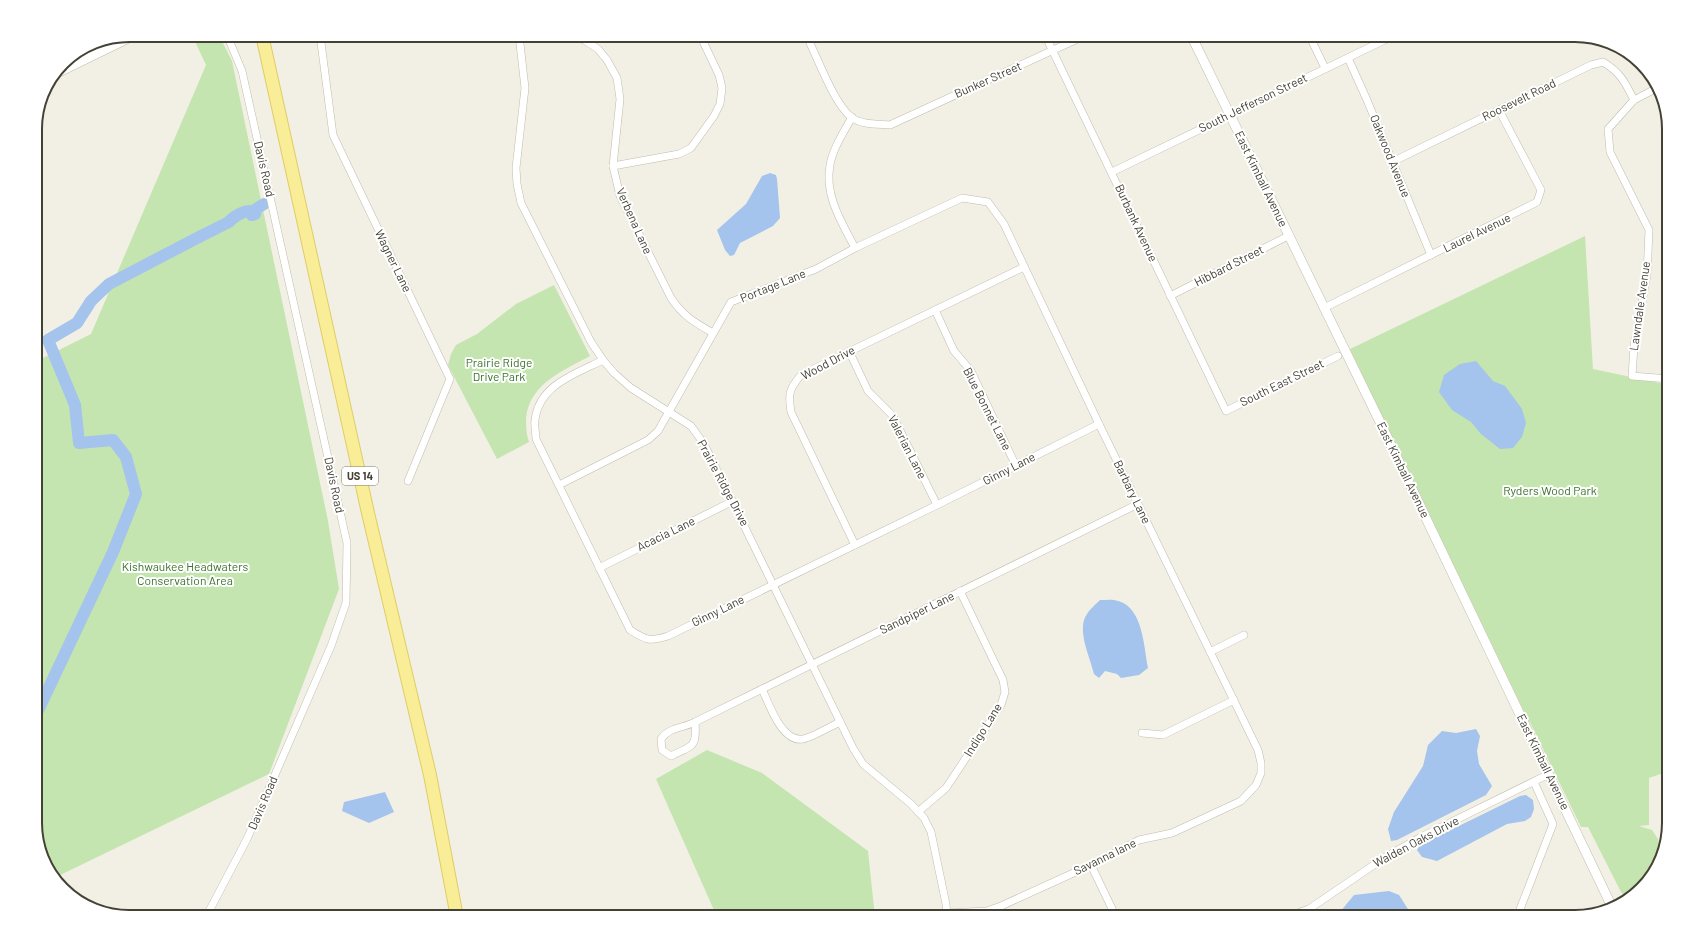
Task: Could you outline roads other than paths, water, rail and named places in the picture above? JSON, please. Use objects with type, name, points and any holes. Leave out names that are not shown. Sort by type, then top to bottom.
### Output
[{"type":"main road","name":"US 14","points":[[264,42],[368,513],[430,775],[456,910]]},
{"type":"street","name":"Davis Road","points":[[210,910],[247,839],[331,646],[346,603],[347,543],[242,71],[230,42]]},
{"type":"street","name":"Wagner Lane","points":[[321,42],[333,135],[450,379],[408,481]]},
{"type":"street","name":"Prairie Ridge Drive","points":[[520,42],[525,88],[516,168],[517,184],[521,203],[591,342],[603,360],[614,373],[631,388],[691,426],[704,444],[774,584],[853,748],[863,764],[924,818],[931,832],[947,910]]},
{"type":"street","name":"Verbena Lane","points":[[587,42],[598,49],[608,60],[617,78],[620,99],[613,166],[620,196],[671,298],[679,310],[689,320],[713,333]]},
{"type":"street","points":[[613,166],[679,154],[691,148],[714,116],[720,104],[722,88],[719,75],[703,42]]},
{"type":"street","points":[[810,42],[841,105],[852,117],[837,146],[830,165],[830,185],[835,209],[855,248]]},
{"type":"street","name":"Burbank Avenue","points":[[1048,42],[1226,410]]},
{"type":"street","name":"Bunker Street","points":[[852,117],[872,124],[890,125],[1072,42]]},
{"type":"street","name":"East Kimball Avenue","points":[[1194,42],[1610,902]]},
{"type":"street","points":[[1312,42],[1325,68]]},
{"type":"street","name":"South Jefferson Street","points":[[1112,172],[1381,42]]},
{"type":"street","points":[[66,68],[119,43]]},
{"type":"street","name":"Oakwood Avenue","points":[[1348,58],[1367,100],[1431,255]]},
{"type":"street","name":"Roosevelt Road","points":[[1392,162],[1591,65],[1602,62],[1615,69],[1634,100]]},
{"type":"street","name":"Lawndale Avenue","points":[[1653,90],[1634,100],[1608,129],[1610,152],[1648,230],[1647,275],[1634,346],[1632,376],[1662,378]]},
{"type":"street","name":"Laurel Avenue","points":[[1324,308],[1537,202],[1541,190],[1499,110]]},
{"type":"street","name":"Portage Lane","points":[[559,485],[648,440],[658,431],[731,302],[816,269],[855,248],[962,198],[988,202]]},
{"type":"street","name":"Barbary Lane","points":[[988,202],[1004,224],[1099,424],[1258,750],[1261,763],[1261,774],[1256,785]]},
{"type":"street","name":"Hibbard Street","points":[[1170,296],[1288,236]]},
{"type":"street","name":"Wood Drive","points":[[855,545],[790,412],[788,398],[792,385],[801,375],[1024,267]]},
{"type":"street","name":"Blue Bonnet Lane","points":[[935,310],[954,351],[971,371],[1016,466]]},
{"type":"street","name":"Valerian Lane","points":[[849,351],[868,391],[893,416],[937,505]]},
{"type":"street","name":"South East Street","points":[[1226,410],[1338,356]]},
{"type":"street","name":"Ginny Lane","points":[[603,360],[559,383],[546,393],[538,409],[535,421],[536,439],[630,630],[644,639],[657,640],[668,636],[1099,424]]},
{"type":"street","name":"Acacia Lane","points":[[599,568],[733,501]]},
{"type":"street","name":"Sandpiper Lane","points":[[695,722],[696,740],[693,746],[671,756],[662,750],[660,739],[664,734],[682,725],[690,725],[695,722],[960,591],[1138,504]]},
{"type":"street","name":"Indigo Lane","points":[[918,812],[946,788],[1001,705],[1004,692],[1003,680],[960,591]]},
{"type":"street","points":[[1210,652],[1244,635]]},
{"type":"street","points":[[762,689],[781,728],[787,736],[795,739],[803,739],[840,722]]},
{"type":"street","points":[[1142,733],[1163,735],[1234,700]]},
{"type":"street","name":"Walden Oaks Drive","points":[[1306,910],[1387,856],[1421,837],[1549,774]]},
{"type":"street","points":[[1520,910],[1553,824],[1534,782]]},
{"type":"street","name":"Savanna lane","points":[[989,910],[1091,865],[1139,840],[1172,833],[1241,801],[1256,785]]},
{"type":"street","points":[[1091,865],[1113,910]]},
{"type":"water","points":[[770,173],[776,175],[777,179],[780,218],[773,226],[740,243],[734,255],[730,256],[725,250],[717,230],[746,204],[762,176]]},
{"type":"water","points":[[1476,361],[1493,381],[1505,386],[1522,409],[1526,423],[1522,437],[1513,448],[1500,449],[1481,434],[1471,422],[1452,410],[1439,392],[1444,375],[1460,364]]},
{"type":"water","points":[[1100,600],[1116,600],[1126,605],[1133,611],[1141,629],[1148,668],[1139,675],[1121,678],[1117,674],[1105,671],[1099,678],[1094,674],[1083,635],[1083,627],[1087,614]]},
{"type":"water","points":[[1476,729],[1480,736],[1477,751],[1479,764],[1492,786],[1486,795],[1397,840],[1391,841],[1388,829],[1394,812],[1423,766],[1428,745],[1442,731],[1456,733]]},
{"type":"water","points":[[385,792],[394,812],[369,823],[342,811],[344,802]]},
{"type":"water","points":[[1526,795],[1533,800],[1534,809],[1531,817],[1525,821],[1507,824],[1437,861],[1422,857],[1417,850],[1420,845],[1520,796]]},
{"type":"water","points":[[1389,891],[1399,895],[1409,910],[1342,910],[1354,895]]},
{"type":"waterway","points":[[42,702],[113,552],[136,494],[126,457],[113,440],[79,443],[75,405],[48,340],[77,323],[91,301],[109,284],[229,222],[241,213],[250,211],[252,215],[255,214],[256,209],[264,204]]},
{"type":"park label","name":"Prairie Ridge Drive Park","points":[[499,370]]},
{"type":"park label","name":"Ryders Wood Park","points":[[1550,491]]},
{"type":"park label","name":"Kishwaukee Headwaters Conservation Area","points":[[185,574]]}]
